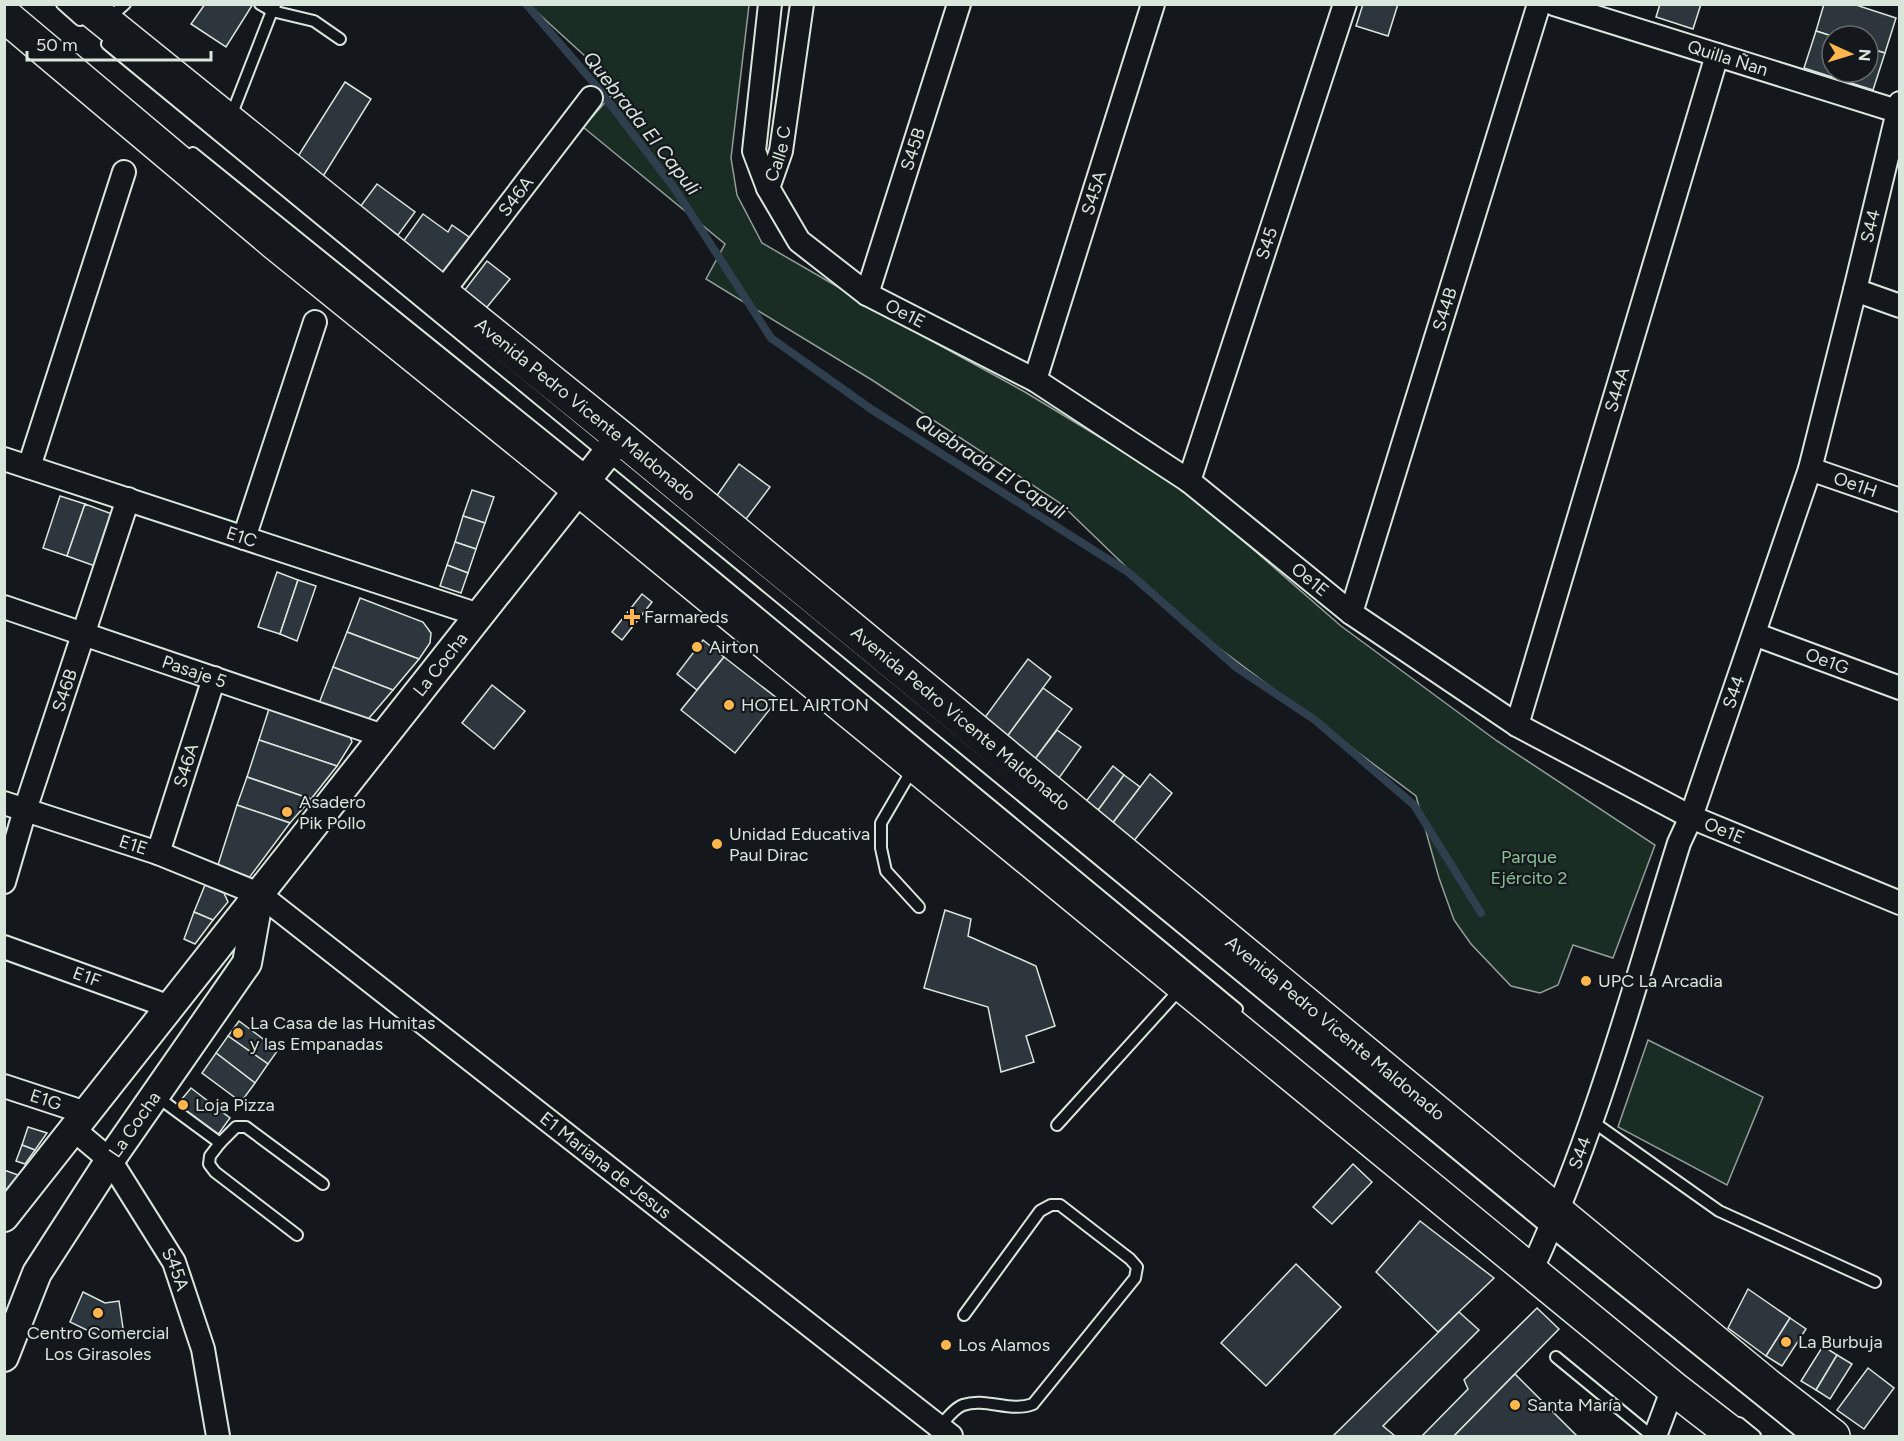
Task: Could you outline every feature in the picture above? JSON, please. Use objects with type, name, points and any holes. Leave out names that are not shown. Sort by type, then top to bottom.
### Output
[{"type":"main road","name":"Avenida Pedro Vicente Maldonado","points":[[100,19],[441,294],[600,464],[915,765],[1183,986],[1536,1260],[1673,1388],[1732,1425]]},
{"type":"main road","name":"Avenida Pedro Vicente Maldonado","points":[[6,21],[275,243],[600,464],[1553,1220],[1833,1437]]},
{"type":"street","name":"Calle C","points":[[768,188],[754,151],[770,4]]},
{"type":"street","name":"Calle C","points":[[768,188],[781,151],[802,4]]},
{"type":"street","name":"S45B","points":[[867,294],[959,4]]},
{"type":"street","name":"S45A","points":[[1035,380],[1153,4]]},
{"type":"street","name":"S45","points":[[1189,481],[1345,4]]},
{"type":"street","name":"S44B","points":[[1351,613],[1539,4]]},
{"type":"street","name":"Quilla Ñan","points":[[1554,4],[1899,109]]},
{"type":"street","name":"S44A","points":[[1517,725],[1717,55]]},
{"type":"street","name":"S46A","points":[[441,294],[591,98]]},
{"type":"street","name":"S44","points":[[1536,1260],[1592,1121],[1679,843],[1691,816],[1810,469],[1899,109]]},
{"type":"street","points":[[29,467],[124,172]]},
{"type":"street","name":"Oe1E","points":[[768,188],[799,241],[867,294],[1035,380],[1189,481],[1351,613],[1517,725],[1691,816],[1899,903]]},
{"type":"street","points":[[1855,291],[1899,306]]},
{"type":"street","points":[[244,538],[315,322]]},
{"type":"street","name":"E1C","points":[[4,459],[479,615]]},
{"type":"street","name":"La Cocha","points":[[4,1217],[600,464]]},
{"type":"street","name":"Oe1H","points":[[1810,469],[1899,500]]},
{"type":"street","name":"S46B","points":[[4,882],[15,807],[85,634],[128,499]]},
{"type":"street","name":"Pasaje 5","points":[[4,607],[383,736]]},
{"type":"street","name":"Oe1G","points":[[1754,634],[1899,688]]},
{"type":"street","name":"S46A","points":[[158,853],[214,678]]},
{"type":"street","name":"E1E","points":[[15,807],[158,853],[259,894]]},
{"type":"street","name":"La Cocha","points":[[4,1357],[37,1273],[110,1160],[248,963],[259,894]]},
{"type":"street","name":"E1 Mariana de Jesus","points":[[259,894],[945,1432]]},
{"type":"street","name":"E1F","points":[[4,947],[170,1007]]},
{"type":"street","name":"E1G","points":[[4,1086],[80,1121]]},
{"type":"street","name":"S45A","points":[[80,1121],[110,1160],[174,1262],[203,1349],[218,1437]]},
{"type":"street","points":[[1653,1437],[1673,1388]]},
{"type":"lane","points":[[62,4],[100,19],[600,464],[1244,1014]]},
{"type":"lane","points":[[260,4],[314,21],[340,39]]},
{"type":"lane","points":[[229,122],[273,8]]},
{"type":"lane","points":[[188,149],[600,464]]},
{"type":"lane","points":[[915,765],[882,823],[881,848],[886,871],[919,907]]},
{"type":"lane","points":[[1057,1125],[1183,986]]},
{"type":"lane","points":[[155,1096],[220,1143]]},
{"type":"lane","points":[[1592,1121],[1719,1211],[1875,1282]]},
{"type":"lane","points":[[297,1235],[215,1172],[209,1164],[210,1156],[236,1127],[242,1126],[323,1184]]},
{"type":"lane","points":[[945,1432],[961,1405],[973,1403],[1022,1408],[1033,1404],[1135,1278],[1137,1267],[1130,1259],[1060,1205],[1050,1205],[1040,1211],[964,1315]]},
{"type":"lane","points":[[1553,1220],[1805,1437]]},
{"type":"lane","points":[[1556,1357],[1653,1437]]},
{"type":"lane","points":[[1732,1425],[1755,1437]]},
{"type":"green space","name":"Parque Ejército 2","points":[[529,5],[749,5],[731,158],[737,195],[762,243],[1025,392],[1182,487],[1341,626],[1497,741],[1655,845],[1613,958],[1573,945],[1558,985],[1540,993],[1511,986],[1471,944],[1454,920],[1439,878],[1416,796],[1179,618],[1060,503],[872,380],[706,279],[725,244],[583,127],[619,87]]},
{"type":"green space","points":[[1648,1040],[1763,1097],[1727,1185],[1618,1127]]},
{"type":"building","points":[[205,4],[253,4],[226,47],[191,24]]},
{"type":"building","points":[[1363,4],[1398,4],[1388,36],[1356,26]]},
{"type":"building","points":[[1660,4],[1701,4],[1693,29],[1656,17]]},
{"type":"building","points":[[1824,4],[1853,4],[1896,18],[1885,53],[1880,52],[1880,24],[1820,24],[1820,32],[1816,31]]},
{"type":"building","points":[[1816,31],[1820,32],[1820,73],[1804,68]]},
{"type":"building","points":[[1880,52],[1885,53],[1880,68]]},
{"type":"building","points":[[345,82],[371,99],[322,178],[295,161]]},
{"type":"building","points":[[1854,84],[1875,84],[1873,90]]},
{"type":"building","points":[[377,184],[415,212],[398,235],[360,207]]},
{"type":"building","points":[[423,214],[448,232],[452,225],[476,242],[449,280],[400,246]]},
{"type":"building","points":[[487,261],[510,279],[483,312],[461,295]]},
{"type":"building","points":[[739,464],[770,487],[743,523],[713,501]]},
{"type":"building","points":[[472,490],[494,497],[485,523],[463,516]]},
{"type":"building","points":[[60,496],[85,504],[67,556],[43,548]]},
{"type":"building","points":[[85,504],[112,514],[95,566],[67,556]]},
{"type":"building","points":[[463,516],[485,523],[476,549],[455,542]]},
{"type":"building","points":[[455,542],[476,549],[468,573],[447,565]]},
{"type":"building","points":[[447,565],[468,573],[461,593],[440,586]]},
{"type":"building","points":[[277,572],[298,580],[280,634],[258,627]]},
{"type":"building","points":[[298,580],[316,586],[297,641],[280,634]]},
{"type":"building","name":"Farmareds","points":[[642,594],[652,602],[622,640],[612,632]]},
{"type":"building","points":[[360,598],[423,622],[431,633],[430,643],[419,659],[347,632]]},
{"type":"building","points":[[347,632],[419,659],[393,690],[333,667]]},
{"type":"building","points":[[703,640],[724,657],[697,690],[677,674]]},
{"type":"building","name":"HOTEL AIRTON","points":[[724,657],[778,699],[735,753],[681,710]]},
{"type":"building","points":[[1028,659],[1051,677],[1006,738],[983,720]]},
{"type":"building","points":[[333,667],[393,690],[364,724],[318,706]]},
{"type":"building","points":[[492,685],[525,711],[494,749],[462,723]]},
{"type":"building","points":[[1043,688],[1072,709],[1035,759],[1006,738]]},
{"type":"building","points":[[269,709],[350,736],[352,742],[337,766],[259,740]]},
{"type":"building","points":[[1057,730],[1081,747],[1059,778],[1035,759]]},
{"type":"building","points":[[259,740],[337,766],[311,799],[247,777]]},
{"type":"building","points":[[1113,766],[1124,775],[1096,813],[1084,804]]},
{"type":"building","points":[[1150,774],[1172,793],[1133,842],[1111,825]]},
{"type":"building","points":[[1124,775],[1140,787],[1111,825],[1096,813]]},
{"type":"building","points":[[247,777],[311,799],[290,823],[237,805]]},
{"type":"building","points":[[237,805],[290,823],[249,878],[217,868]]},
{"type":"building","points":[[205,885],[224,893],[228,902],[213,920],[194,912]]},
{"type":"building","points":[[945,910],[971,919],[968,936],[1036,966],[1055,1026],[1026,1036],[1034,1062],[1001,1072],[988,1007],[924,988]]},
{"type":"building","points":[[194,912],[213,920],[195,944],[184,939]]},
{"type":"building","points":[[239,1021],[278,1050],[268,1064],[228,1036]]},
{"type":"building","points":[[228,1036],[268,1064],[255,1083],[216,1053]]},
{"type":"building","points":[[216,1053],[255,1083],[241,1102],[202,1073]]},
{"type":"building","points":[[191,1088],[230,1118],[217,1136],[177,1105]]},
{"type":"building","points":[[28,1127],[47,1133],[35,1150],[22,1145]]},
{"type":"building","points":[[22,1145],[35,1150],[25,1164],[16,1161]]},
{"type":"building","points":[[1353,1164],[1372,1182],[1332,1224],[1313,1207]]},
{"type":"building","points":[[4,1170],[21,1176],[4,1197]]},
{"type":"building","points":[[1420,1221],[1494,1278],[1438,1332],[1376,1272]]},
{"type":"building","points":[[1296,1264],[1341,1307],[1266,1386],[1221,1343]]},
{"type":"building","points":[[1748,1289],[1790,1318],[1766,1356],[1728,1328]]},
{"type":"building","name":"Centro Comercial Los Girasoles","points":[[83,1292],[105,1303],[119,1301],[124,1335],[103,1338],[70,1322]]},
{"type":"building","points":[[1537,1308],[1559,1329],[1454,1436],[1422,1436],[1468,1389],[1464,1380]]},
{"type":"building","points":[[1459,1312],[1479,1330],[1383,1426],[1395,1436],[1333,1436]]},
{"type":"building","name":"La Burbuja","points":[[1790,1318],[1806,1329],[1782,1366],[1766,1356]]},
{"type":"building","points":[[1823,1346],[1837,1355],[1816,1390],[1801,1381]]},
{"type":"building","points":[[1837,1355],[1852,1364],[1830,1399],[1816,1390]]},
{"type":"building","points":[[1868,1368],[1894,1388],[1864,1429],[1837,1410]]},
{"type":"building","name":"Santa María","points":[[1515,1374],[1577,1436],[1454,1436]]},
{"type":"waterway","name":"Quebrada El Capuli","points":[[526,4],[598,88],[675,189],[771,338],[871,409],[1128,572],[1237,668],[1315,720],[1414,805],[1481,913]]},
{"type":"place","name":"Farmareds","points":[[632,617]]},
{"type":"place","name":"Airton","points":[[697,647]]},
{"type":"place","name":"HOTEL AIRTON","points":[[729,705]]},
{"type":"place","name":"Asadero Pik Pollo","points":[[287,812]]},
{"type":"place","name":"Unidad Educativa Paul Dirac","points":[[717,844]]},
{"type":"place","name":"UPC La Arcadia","points":[[1586,981]]},
{"type":"place","name":"La Casa de las Humitas y las Empanadas","points":[[238,1033]]},
{"type":"place","name":"Loja Pizza","points":[[183,1105]]},
{"type":"place","name":"Centro Comercial Los Girasoles","points":[[98,1313]]},
{"type":"place","name":"La Burbuja","points":[[1786,1342]]},
{"type":"place","name":"Los Alamos","points":[[946,1345]]},
{"type":"place","name":"Santa María","points":[[1515,1405]]}]
